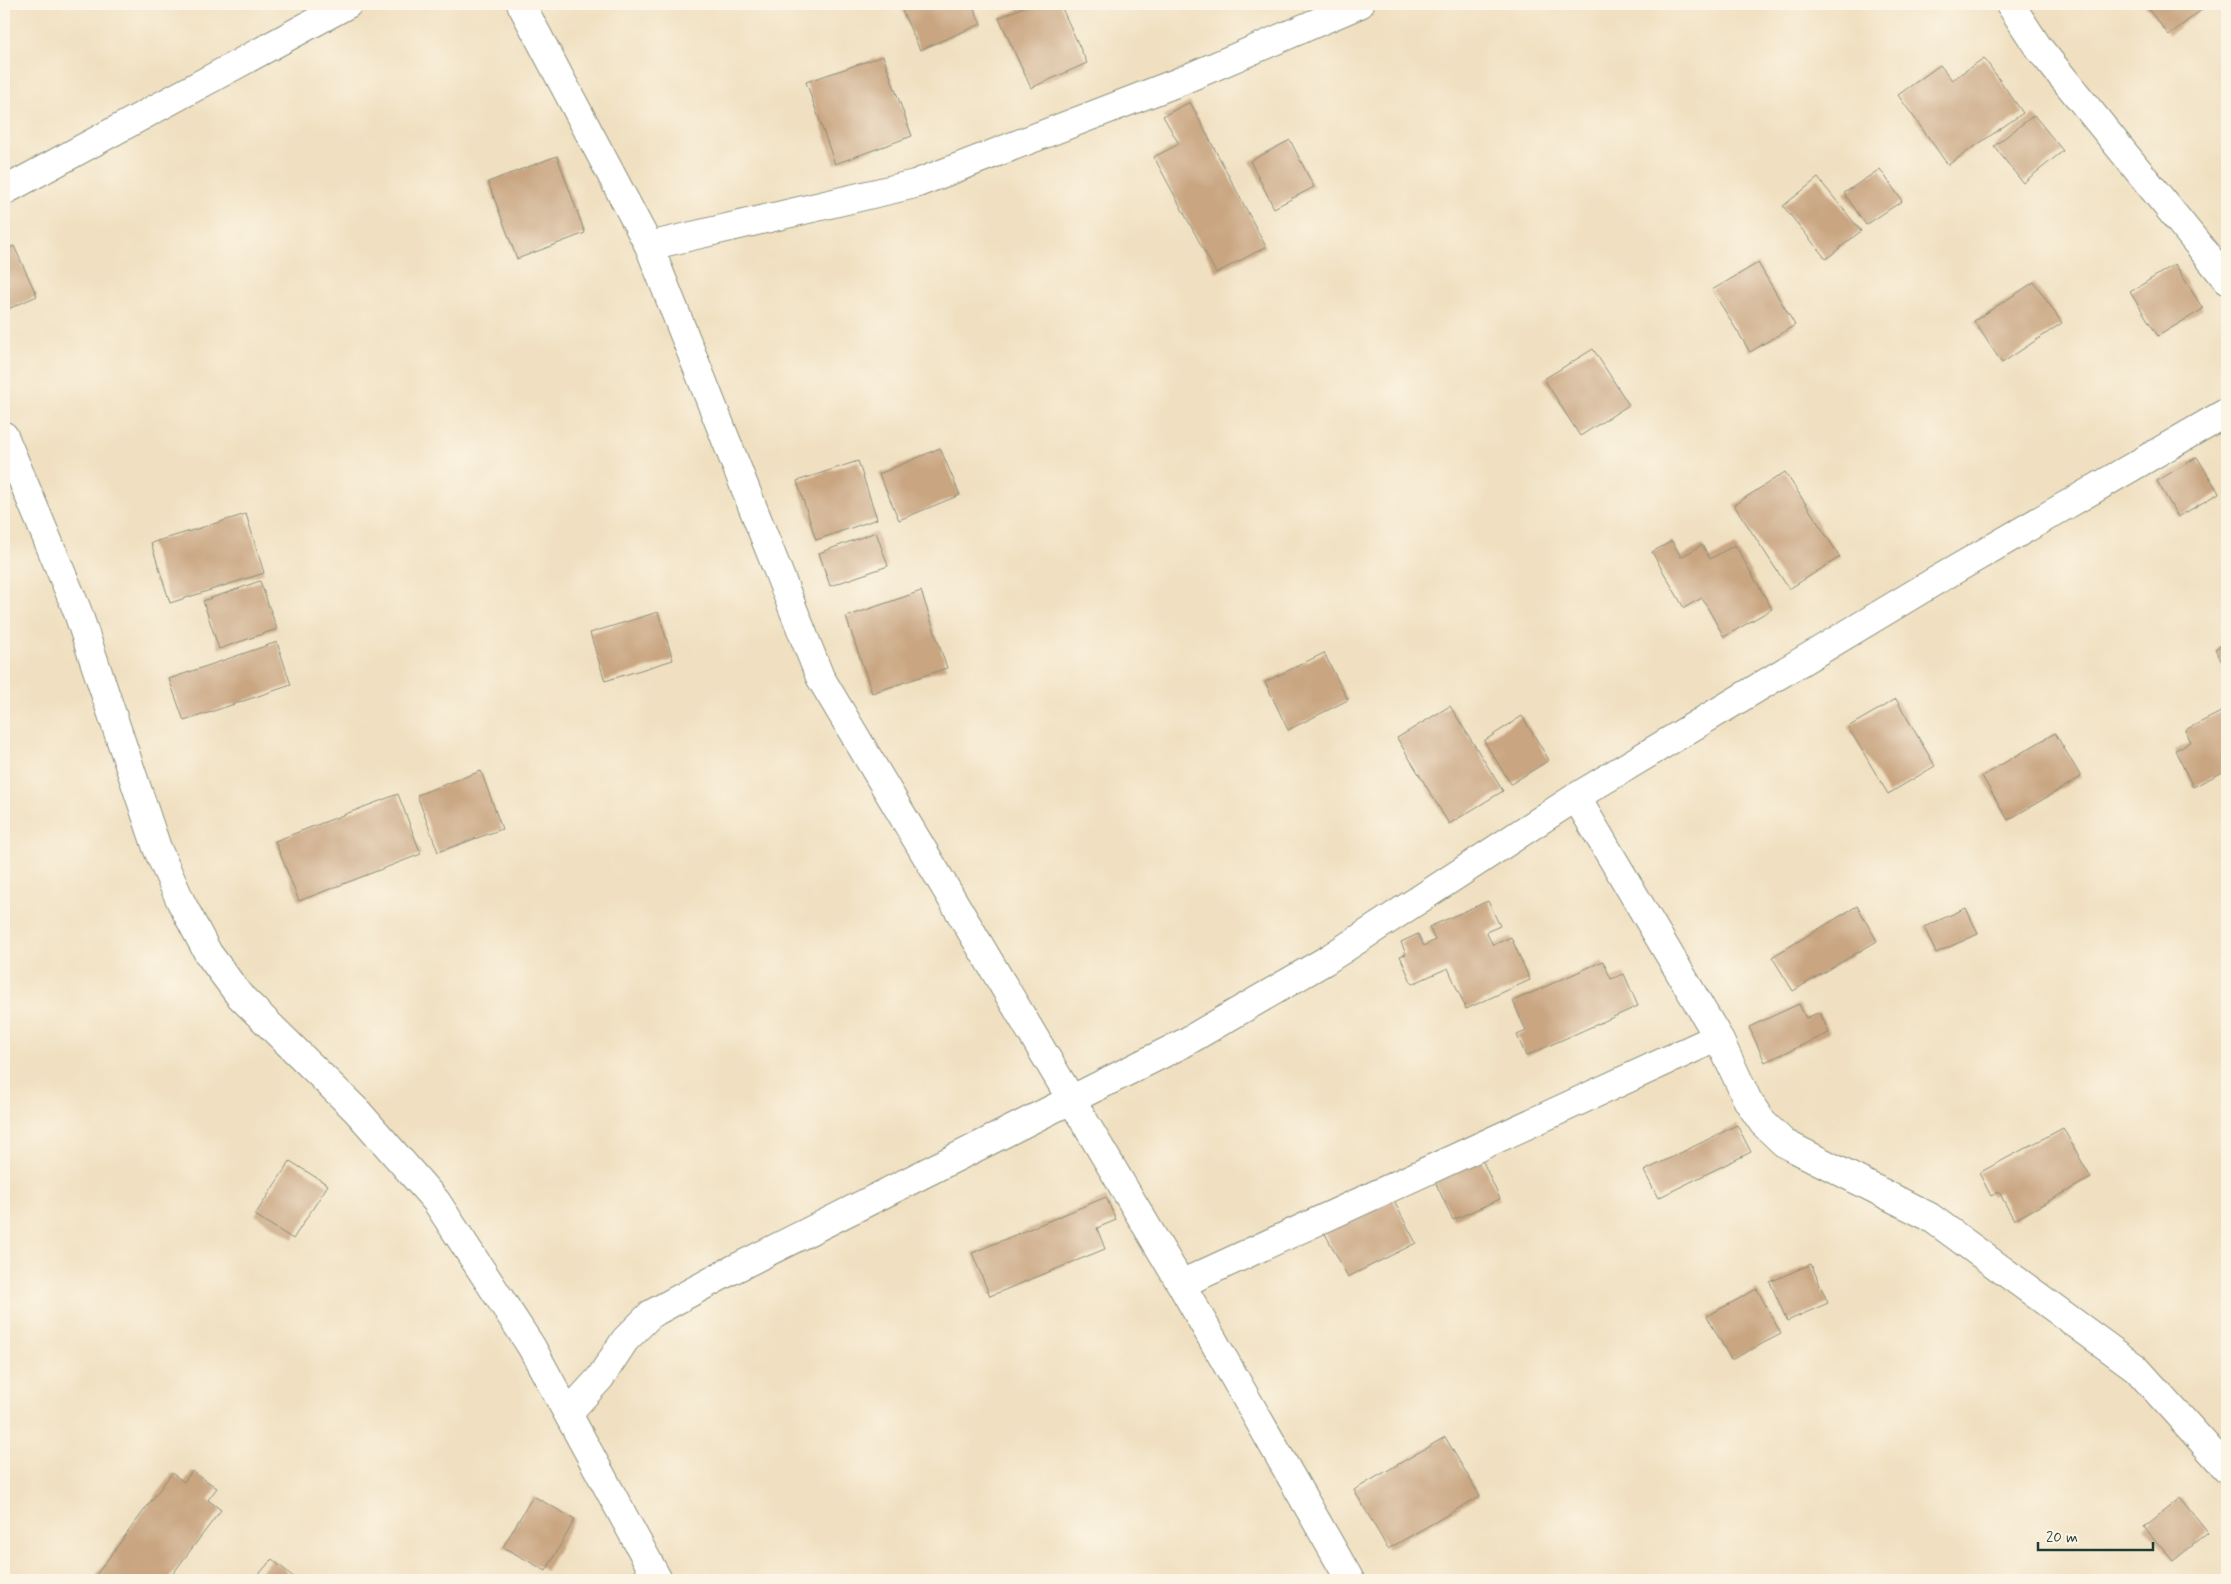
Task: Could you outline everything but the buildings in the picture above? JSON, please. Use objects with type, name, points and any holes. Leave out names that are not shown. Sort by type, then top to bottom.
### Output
[{"type":"street","points":[[4,191],[348,4]]},
{"type":"street","points":[[521,4],[650,246],[820,677],[1181,1284],[1350,1580]]},
{"type":"street","points":[[650,246],[915,184],[1176,83],[1360,4]]},
{"type":"street","points":[[2010,4],[2038,47],[2227,280]]},
{"type":"street","points":[[569,1412],[600,1378],[625,1340],[651,1314],[732,1270],[1184,1043],[1324,961],[1576,797],[1924,588],[2227,412]]},
{"type":"street","points":[[4,436],[77,610],[157,848],[181,902],[208,953],[239,995],[356,1111],[436,1201],[531,1346],[569,1412],[658,1580]]},
{"type":"street","points":[[1576,797],[1718,1038],[1748,1101],[1763,1123],[1784,1143],[1930,1217],[2136,1368],[2227,1469]]},
{"type":"street","points":[[1181,1284],[1718,1038]]}]
